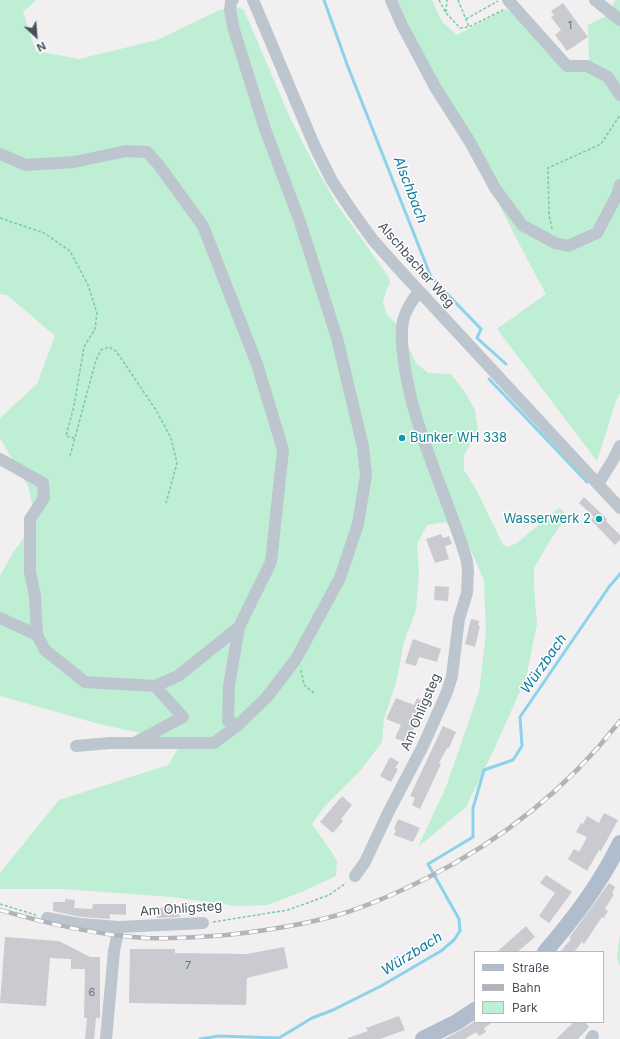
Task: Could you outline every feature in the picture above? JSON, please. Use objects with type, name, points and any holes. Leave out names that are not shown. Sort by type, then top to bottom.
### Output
[{"type":"main road","points":[[546,951],[584,903],[605,871],[620,843]]},
{"type":"main road","points":[[424,1039],[457,1022],[474,1011]]},
{"type":"street","points":[[76,746],[110,743],[214,743],[238,725],[267,697],[296,659],[340,578],[358,524],[366,475],[363,447],[337,338],[300,222],[265,128],[234,30],[230,10],[231,2],[233,0]]},
{"type":"street","name":"Alschbacher Weg","points":[[253,0],[315,147],[332,181],[352,211],[373,240],[419,291],[620,508]]},
{"type":"street","points":[[391,0],[402,25],[435,87],[470,142],[496,188],[522,225],[555,243],[568,246],[597,233],[617,195],[620,185]]},
{"type":"street","points":[[595,0],[620,20]]},
{"type":"street","points":[[510,2],[567,66],[587,66],[608,77],[620,95]]},
{"type":"street","points":[[0,154],[26,165],[74,162],[126,151],[147,152],[158,164],[203,226],[257,364],[283,450],[272,562],[239,627],[229,686],[228,721],[238,725]]},
{"type":"street","name":"Am Ohligsteg","points":[[355,876],[365,862],[389,811],[423,746],[447,692],[452,676],[459,620],[467,593],[467,561],[418,425],[409,390],[403,357],[401,334],[403,321],[407,307],[419,291]]},
{"type":"street","points":[[598,484],[620,446]]},
{"type":"street","points":[[0,459],[43,483],[44,498],[30,519],[30,572],[34,596],[37,635],[45,650],[85,682],[155,686],[178,676],[239,627]]},
{"type":"street","points":[[0,618],[37,635]]},
{"type":"street","points":[[134,743],[183,717],[155,686]]},
{"type":"street","name":"Am Ohligsteg","points":[[47,918],[80,924],[119,927],[203,923]]},
{"type":"street","points":[[106,1039],[114,951],[119,927]]},
{"type":"path","points":[[439,0],[446,13],[460,28],[469,27],[510,2]]},
{"type":"path","points":[[446,13],[447,0]]},
{"type":"path","points":[[458,0],[469,27]]},
{"type":"path","points":[[466,19],[500,0]]},
{"type":"path","points":[[549,215],[548,168],[601,144],[620,115]]},
{"type":"path","points":[[0,218],[44,233],[70,251],[88,285],[97,313],[95,329],[84,347],[74,406],[66,436],[75,439]]},
{"type":"path","points":[[70,456],[96,360],[101,350],[109,347],[116,351],[156,410],[171,438],[177,463],[166,503]]},
{"type":"path","points":[[296,659],[302,670],[304,685],[314,693]]},
{"type":"path","name":"Am Ohligsteg","points":[[203,923],[288,910],[329,895],[355,876]]},
{"type":"path","points":[[0,904],[47,918]]},
{"type":"green space","points":[[0,0],[36,0],[23,12],[36,51],[79,59],[157,40],[220,10],[238,7],[244,10],[291,120],[315,166],[336,203],[388,276],[390,283],[383,302],[387,315],[398,325],[416,363],[428,373],[451,374],[465,392],[475,410],[478,431],[464,455],[464,470],[476,489],[503,545],[508,547],[517,543],[559,508],[564,512],[566,517],[534,568],[537,624],[526,678],[466,807],[418,847],[446,787],[479,692],[486,633],[484,580],[465,538],[445,522],[427,525],[417,544],[419,574],[416,610],[404,642],[396,683],[384,719],[382,742],[360,771],[325,806],[312,824],[337,860],[336,876],[304,891],[267,905],[238,906],[171,897],[64,889],[0,889],[0,873],[59,800],[168,765],[182,742],[99,724],[0,696],[0,576],[13,553],[36,520],[28,486],[0,438],[0,418],[37,384],[55,336],[7,295],[0,294]]},
{"type":"green space","points":[[398,0],[432,0],[442,22],[457,35],[506,9],[513,14],[565,70],[589,61],[588,25],[610,14],[615,0],[620,0],[620,393],[616,401],[597,461],[497,329],[546,294],[494,194]]},
{"type":"green space","points":[[620,934],[620,966],[617,959]]},
{"type":"building","points":[[563,3],[588,37],[567,51],[555,35],[561,30],[551,17],[554,15],[551,11]]},
{"type":"building","points":[[584,497],[607,519],[606,521],[620,535],[620,540],[615,545],[591,520],[594,517],[579,503]]},
{"type":"building","points":[[441,534],[443,538],[449,536],[452,544],[445,546],[449,559],[435,563],[426,539]]},
{"type":"building","points":[[435,586],[449,587],[448,601],[434,600]]},
{"type":"building","points":[[471,619],[479,621],[478,626],[480,626],[475,647],[465,644]]},
{"type":"building","points":[[413,639],[441,649],[437,662],[419,657],[416,666],[405,663]]},
{"type":"building","points":[[396,698],[414,705],[417,698],[427,703],[407,743],[395,738],[401,725],[386,719]]},
{"type":"building","points":[[443,726],[456,732],[449,748],[447,748],[439,763],[441,764],[420,809],[412,805],[415,798],[410,796]]},
{"type":"building","points":[[390,757],[399,762],[395,768],[398,769],[391,782],[380,776]]},
{"type":"building","points":[[342,796],[352,805],[341,819],[343,821],[333,833],[320,822]]},
{"type":"building","points":[[604,813],[618,820],[601,851],[599,850],[587,871],[568,859],[574,849],[579,852],[587,837],[576,832],[581,823],[583,824],[587,816],[599,823]]},
{"type":"building","points":[[398,819],[420,828],[413,842],[394,835],[396,830],[394,829]]},
{"type":"building","points":[[546,875],[572,892],[549,923],[539,916],[555,893],[540,883]]},
{"type":"building","points":[[609,883],[615,887],[612,893],[614,894],[605,909],[608,911],[604,918],[602,917],[584,944],[582,942],[575,951],[561,951],[571,939],[569,938]]},
{"type":"building","points":[[65,899],[75,900],[74,908],[92,909],[93,904],[126,904],[126,915],[110,914],[110,919],[81,917],[53,911],[53,902],[65,902]]},
{"type":"building","points":[[174,907],[174,911],[180,911],[180,917],[157,918],[157,908]]},
{"type":"building","points":[[526,926],[535,937],[518,951],[498,951]]},
{"type":"building","points":[[5,937],[59,941],[90,957],[100,957],[100,1018],[96,1018],[94,1039],[85,1039],[87,1018],[84,1018],[85,969],[71,969],[71,959],[50,958],[46,1006],[0,1003]]},
{"type":"building","points":[[284,947],[288,968],[247,978],[246,1005],[129,1003],[130,949],[175,949],[175,953],[247,954]]},
{"type":"building","points":[[399,1016],[405,1030],[380,1039],[348,1039],[368,1031],[366,1028]]},
{"type":"building","points":[[474,1022],[492,1023],[484,1028],[486,1032],[479,1036],[476,1032],[465,1039],[444,1039]]},
{"type":"building","points":[[573,1023],[586,1023],[589,1027],[578,1039],[556,1039]]},
{"type":"waterway","name":"Alschbach","points":[[324,0],[348,67],[431,277],[481,329],[477,338],[506,364]]},
{"type":"waterway","name":"Alschbach","points":[[489,379],[587,482]]},
{"type":"waterway","name":"Würzbach","points":[[200,1039],[219,1036],[279,1038],[312,1018],[333,1010],[381,986],[441,951],[454,940],[460,931],[459,919],[428,864],[473,837],[473,808],[484,770],[513,760],[522,746],[520,717],[609,587],[620,574]]},
{"type":"railway","points":[[0,910],[90,932],[146,938],[176,938],[254,932],[297,925],[338,915],[360,908],[404,889],[453,864],[480,848],[506,830],[555,791],[600,746],[620,721]]},
{"type":"place","name":"Bunker WH 338","points":[[402,438]]},
{"type":"place","name":"Wasserwerk 2","points":[[599,519]]}]
